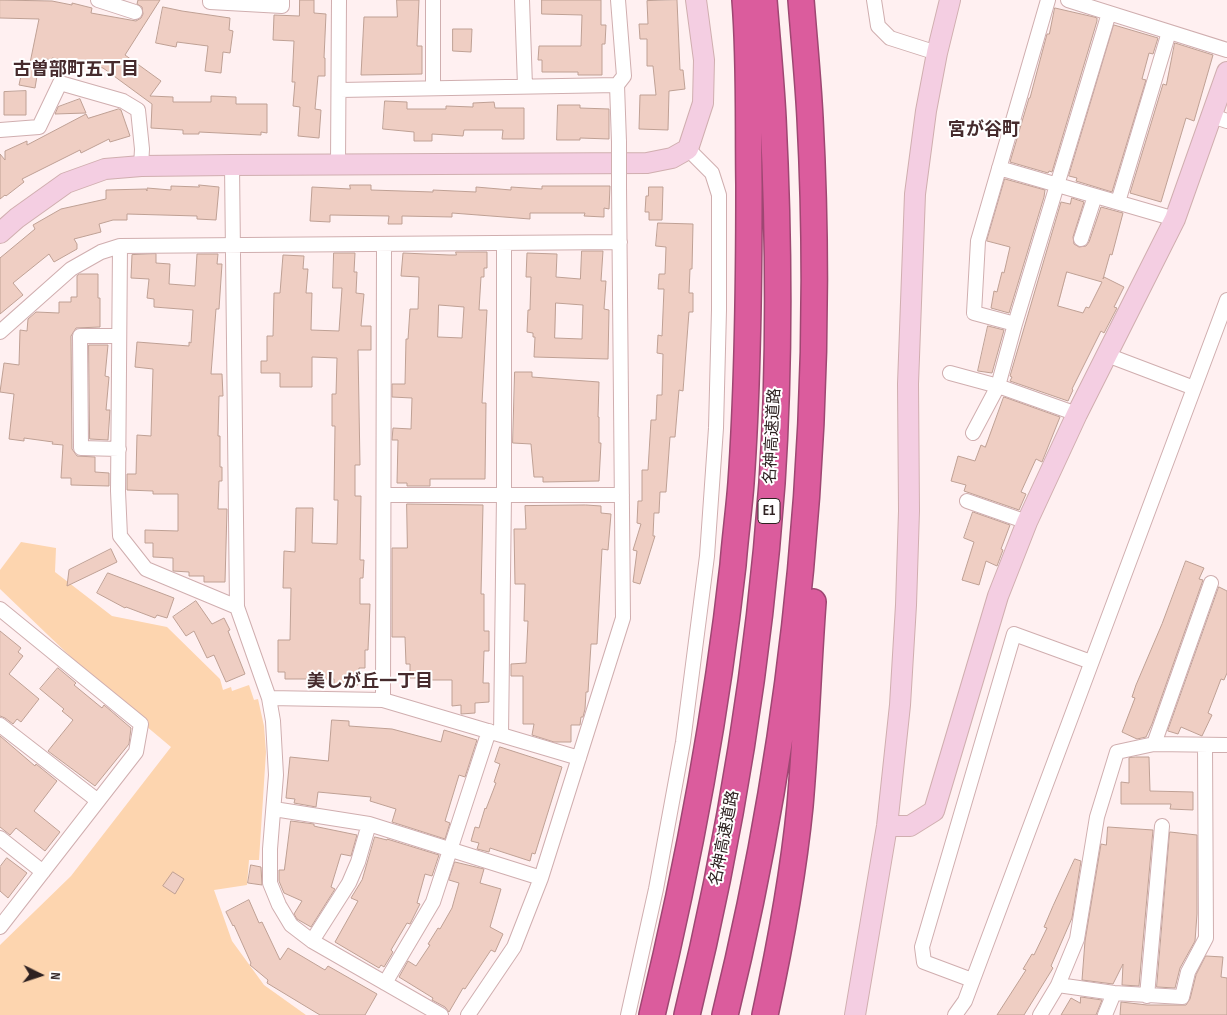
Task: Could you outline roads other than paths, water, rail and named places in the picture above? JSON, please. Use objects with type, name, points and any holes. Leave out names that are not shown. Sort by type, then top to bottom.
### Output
[{"type":"highway","points":[[652,1015],[667,954],[698,804],[718,680],[741,484],[749,238],[745,0]]},
{"type":"highway","name":"名神高速道路","points":[[687,1015],[726,840],[746,723],[761,604],[772,481],[777,356],[777,240],[773,117],[764,0]]},
{"type":"highway","name":"E1","points":[[725,1015],[763,844],[781,731],[797,606],[808,481],[813,361],[813,239],[810,118],[801,0]]},
{"type":"highway","points":[[765,1015],[775,970],[800,807],[806,734],[826,380],[828,232],[823,116],[814,0]]},
{"type":"street","points":[[98,0],[135,12]]},
{"type":"street","points":[[210,0],[210,2],[282,6],[282,0]]},
{"type":"street","points":[[338,165],[340,90],[339,0]]},
{"type":"street","points":[[433,0],[433,88]]},
{"type":"street","points":[[522,0],[525,86]]},
{"type":"street","points":[[468,1015],[514,947],[541,878],[623,618],[618,85],[624,76],[618,0]]},
{"type":"street","points":[[0,234],[17,218],[66,183],[105,169],[141,166],[232,164],[647,163],[672,158],[688,149],[703,103],[704,60],[696,0]]},
{"type":"street","points":[[874,0],[878,26],[890,38],[937,53]]},
{"type":"street","points":[[855,1015],[886,826],[900,705],[909,511],[908,384],[915,194],[926,111],[937,53],[950,0]]},
{"type":"street","points":[[1015,324],[974,313],[978,241],[1048,0]]},
{"type":"street","points":[[1068,0],[1227,50]]},
{"type":"street","points":[[973,433],[998,386],[1109,13]]},
{"type":"street","points":[[1118,202],[1169,32]]},
{"type":"street","points":[[886,826],[910,826],[934,811],[998,596],[1027,522],[1077,414],[1175,219],[1219,118],[1227,72]]},
{"type":"street","points":[[3,133],[39,128],[60,84],[123,101],[138,110],[142,149],[141,166]]},
{"type":"street","points":[[340,90],[618,85]]},
{"type":"street","points":[[628,1015],[656,889],[683,742],[707,556],[716,428],[719,195],[712,173],[688,149]]},
{"type":"street","points":[[232,164],[237,607],[269,698],[273,721],[276,775],[270,849],[270,883],[279,905],[292,925],[312,941],[441,1015]]},
{"type":"street","points":[[999,168],[1175,219]]},
{"type":"street","points":[[1081,239],[1095,196]]},
{"type":"street","points":[[0,332],[70,269],[89,257],[120,246],[620,242]]},
{"type":"street","points":[[385,983],[434,902],[451,849],[495,733],[504,495],[504,243]]},
{"type":"street","points":[[384,244],[384,700]]},
{"type":"street","points":[[120,246],[118,449],[120,536],[146,569],[237,607]]},
{"type":"street","points":[[955,1015],[965,1001],[1227,300]]},
{"type":"street","points":[[118,449],[81,448],[80,336],[119,336]]},
{"type":"street","points":[[1107,355],[1194,388]]},
{"type":"street","points":[[950,373],[998,386],[1077,414]]},
{"type":"street","points":[[384,495],[622,495]]},
{"type":"street","points":[[966,501],[1027,522]]},
{"type":"street","points":[[1154,744],[1211,583]]},
{"type":"street","points":[[0,609],[142,724],[136,752],[0,927]]},
{"type":"street","points":[[972,980],[924,962],[922,946],[1014,634],[1092,662]]},
{"type":"street","points":[[269,698],[384,700],[579,758]]},
{"type":"street","points":[[0,726],[90,797],[98,801]]},
{"type":"street","points":[[1040,1015],[1058,985],[1077,939],[1097,818],[1117,752],[1154,744],[1227,744]]},
{"type":"street","points":[[1058,985],[1114,993],[1182,997],[1188,972],[1206,938],[1205,745]]},
{"type":"street","points":[[274,810],[369,824],[541,878]]},
{"type":"street","points":[[312,941],[349,883],[358,862],[369,824]]},
{"type":"street","points":[[1147,996],[1162,826]]},
{"type":"street","points":[[0,838],[43,872]]},
{"type":"street","points":[[1105,1015],[1114,993]]},
{"type":"district","name":"古曽部町五丁目","points":[[76,70]]},
{"type":"district","name":"宮が谷町","points":[[984,130]]},
{"type":"district","name":"美しが丘一丁目","points":[[370,682]]}]
